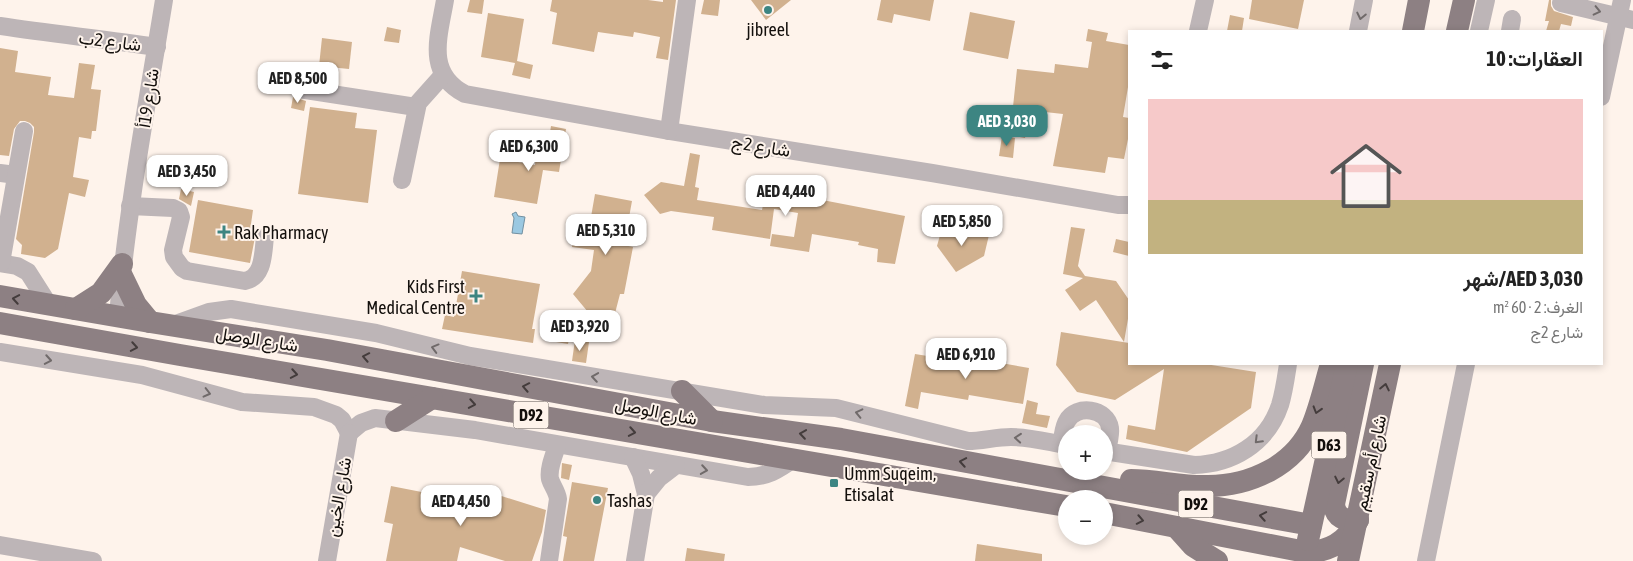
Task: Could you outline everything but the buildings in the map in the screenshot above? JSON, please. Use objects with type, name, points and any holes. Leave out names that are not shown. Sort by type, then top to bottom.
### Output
[{"type":"main road","points":[[1413,30],[1419,0]]},
{"type":"main road","points":[[1458,30],[1481,1]]},
{"type":"main road","points":[[76,309],[100,293],[122,269],[133,300],[150,322]]},
{"type":"main road","name":"شارع الوصل","points":[[0,296],[327,350],[712,421],[841,440],[1311,525]]},
{"type":"main road","points":[[35,328],[66,324],[112,330],[116,328],[118,316]]},
{"type":"main road","name":"شارع الوصل","points":[[0,323],[1058,505]]},
{"type":"main road","points":[[1080,484],[1138,480],[1207,486],[1242,482],[1259,476],[1287,459],[1306,438],[1312,425],[1331,365]]},
{"type":"main road","name":"D63","points":[[1313,556],[1311,525],[1347,365]]},
{"type":"main road","points":[[1358,520],[1348,520],[1340,517],[1336,513],[1334,504],[1364,365]]},
{"type":"main road","name":"شارع أم سقيم","points":[[1348,561],[1390,365]]},
{"type":"main road","points":[[682,391],[712,421]]},
{"type":"main road","points":[[396,421],[432,398]]},
{"type":"main road","name":"D92","points":[[1113,515],[1313,556]]},
{"type":"main road","points":[[1313,556],[1339,544],[1350,533],[1358,520]]},
{"type":"main road","points":[[1176,527],[1193,546],[1216,561]]},
{"type":"street","name":"شارع 19أ","points":[[118,316],[130,206],[164,0]]},
{"type":"street","points":[[402,180],[416,107],[421,98],[443,75],[438,60],[437,45],[445,0]]},
{"type":"street","points":[[669,131],[687,0]]},
{"type":"street","points":[[1198,30],[1205,0]]},
{"type":"street","points":[[1358,30],[1364,0]]},
{"type":"street","points":[[1479,30],[1481,1]]},
{"type":"street","points":[[1561,3],[1624,12],[1603,90]]},
{"type":"street","name":"شارع 2ب","points":[[0,26],[63,36],[85,37],[156,52]]},
{"type":"street","name":"شارع 2ج","points":[[443,75],[456,89],[475,97],[669,131],[1123,205]]},
{"type":"street","points":[[298,89],[416,107]]},
{"type":"street","points":[[24,131],[8,174],[0,263],[17,266],[28,272],[49,305]]},
{"type":"street","points":[[130,206],[173,208],[179,211],[181,217],[174,257],[177,263],[187,271],[245,281],[250,280],[258,274],[260,269],[265,237]]},
{"type":"street","points":[[173,325],[209,312],[231,309],[381,334],[470,356],[772,406],[836,408],[968,441],[1017,437],[1058,443]]},
{"type":"street","points":[[0,352],[142,376],[242,402],[314,407],[336,415],[342,420],[349,433],[354,428],[375,418],[474,430],[557,446],[748,477],[758,477],[781,468],[793,459]]},
{"type":"street","points":[[1113,452],[1194,465],[1208,465],[1234,457],[1258,441],[1275,418],[1280,405],[1288,365]]},
{"type":"street","points":[[1426,561],[1466,365]]},
{"type":"street","points":[[1066,425],[1070,417],[1081,411],[1094,411],[1104,418],[1108,425]]},
{"type":"street","name":"شارع الخين","points":[[327,561],[349,433]]},
{"type":"street","points":[[549,561],[558,499],[557,491],[550,480],[550,472],[557,446]]},
{"type":"street","points":[[634,457],[646,494],[635,561]]},
{"type":"street","points":[[646,494],[659,478],[676,465]]},
{"type":"street","points":[[0,545],[84,560]]},
{"type":"water","points":[[516,212],[518,216],[525,217],[522,234],[512,233],[514,218],[512,214]]},
{"type":"place","name":"jibreel","points":[[768,10]]},
{"type":"place","name":"Rak Pharmacy","points":[[224,232]]},
{"type":"place","name":"Kids First Medical Centre","points":[[476,296]]},
{"type":"place","name":"Umm Suqeim, Etisalat","points":[[834,483]]},
{"type":"place","name":"Tashas","points":[[597,500]]}]
